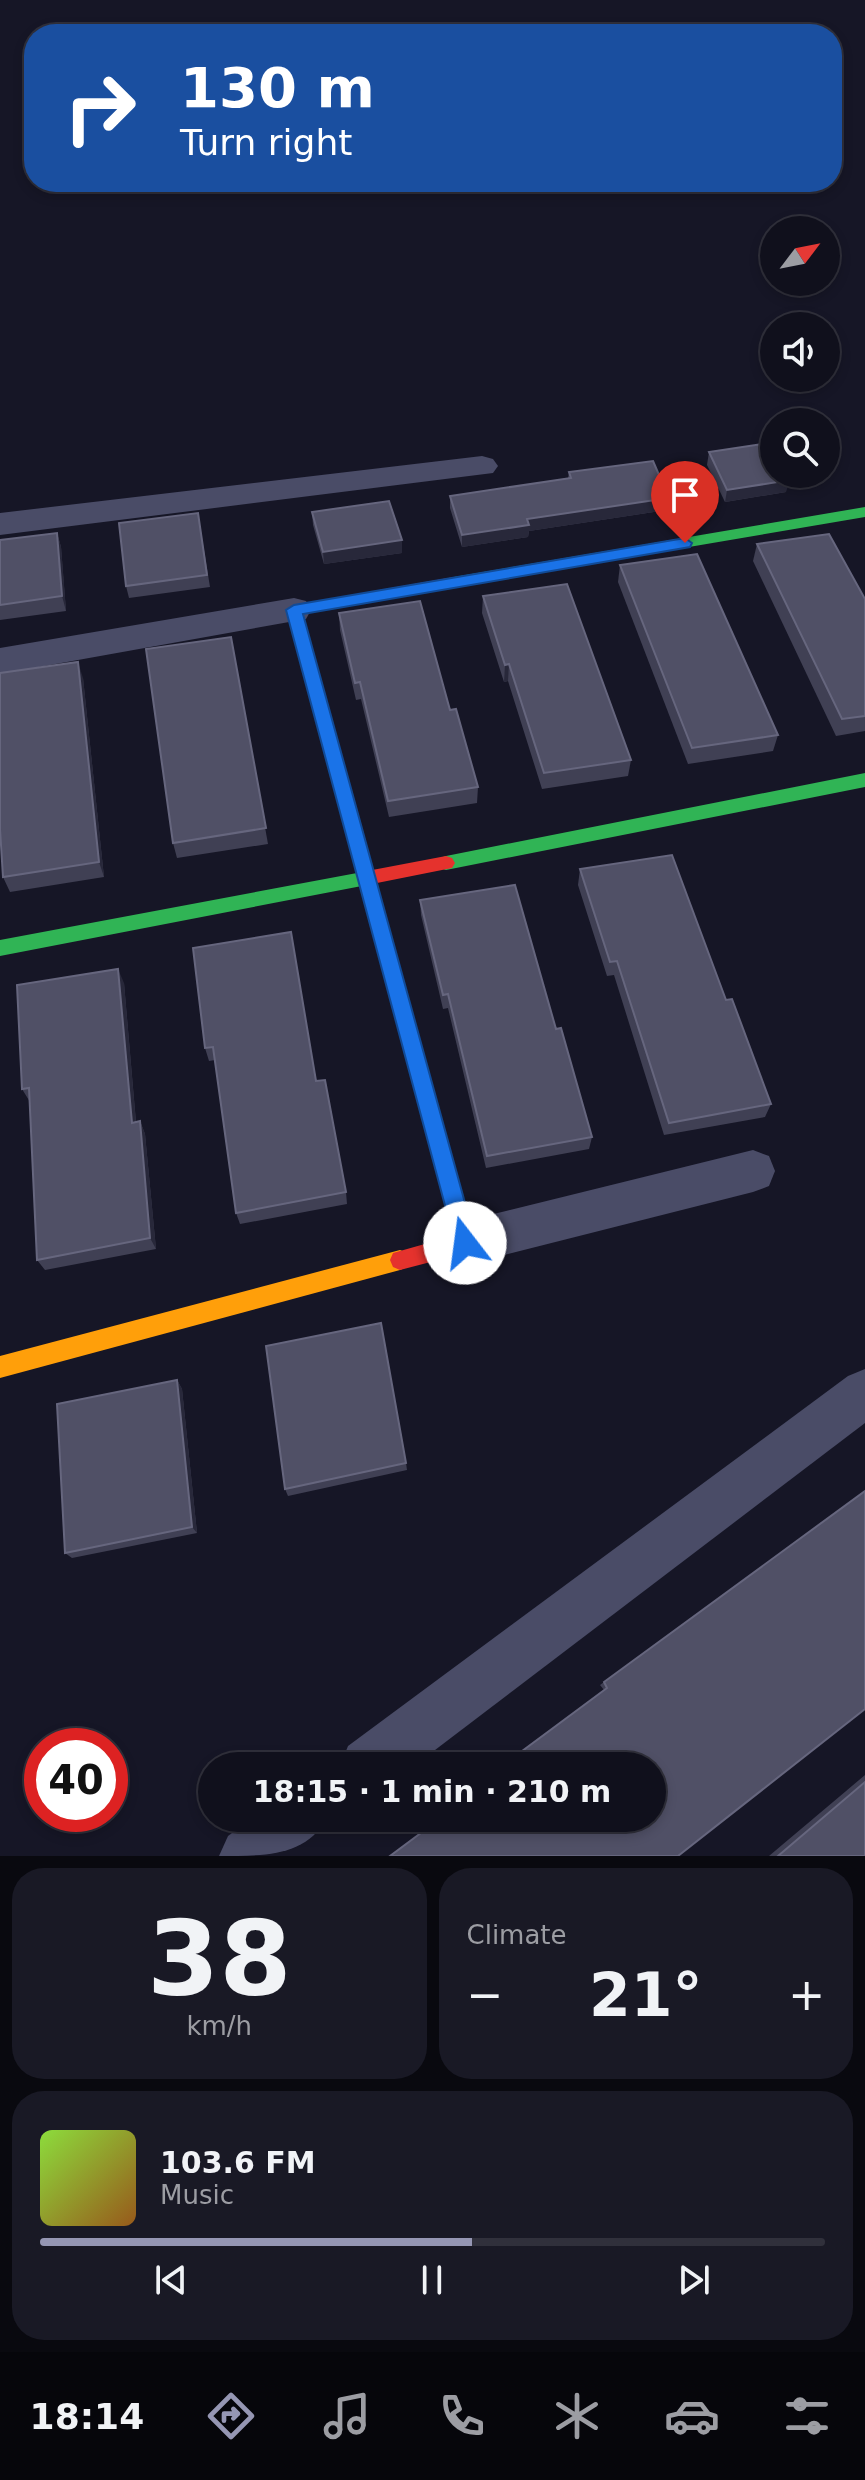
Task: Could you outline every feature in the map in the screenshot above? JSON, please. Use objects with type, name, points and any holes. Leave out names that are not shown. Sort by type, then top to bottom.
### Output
[{"type":"street","points":[[0,524],[482,466]]},
{"type":"street","points":[[0,661],[865,512]]},
{"type":"street","points":[[294,610],[465,1243]]},
{"type":"street","points":[[0,948],[865,780]]},
{"type":"street","points":[[0,1367],[465,1243],[753,1171]]},
{"type":"street","points":[[387,1752],[865,1393]]},
{"type":"street","points":[[248,1856],[280,1832]]},
{"type":"building","points":[[760,444],[760,485],[727,490],[709,452]]},
{"type":"building","points":[[653,461],[669,498],[527,519],[529,525],[462,535],[450,496],[571,478],[569,472]]},
{"type":"building","points":[[389,501],[402,540],[323,552],[312,512]]},
{"type":"building","points":[[198,513],[207,575],[126,586],[119,523]]},
{"type":"building","points":[[57,533],[62,596],[0,605],[0,540]]},
{"type":"building","points":[[829,534],[865,599],[865,716],[842,719],[757,544]]},
{"type":"building","points":[[697,554],[778,735],[692,748],[620,565]]},
{"type":"building","points":[[567,584],[631,760],[544,773],[509,664],[505,665],[483,596]]},
{"type":"building","points":[[420,601],[450,710],[456,709],[478,787],[388,801],[360,682],[355,683],[339,613]]},
{"type":"building","points":[[231,637],[266,828],[173,843],[146,649]]},
{"type":"building","points":[[78,662],[99,862],[3,877],[0,673]]},
{"type":"building","points":[[672,855],[726,1000],[732,999],[771,1104],[669,1123],[617,961],[610,962],[580,869]]},
{"type":"building","points":[[515,885],[556,1029],[561,1028],[592,1137],[487,1156],[448,994],[443,995],[420,900]]},
{"type":"building","points":[[291,932],[316,1081],[325,1080],[346,1192],[236,1213],[213,1047],[205,1048],[193,948]]},
{"type":"building","points":[[118,969],[132,1123],[140,1121],[150,1238],[37,1260],[29,1088],[22,1089],[17,985]]},
{"type":"building","points":[[381,1323],[406,1463],[285,1489],[266,1346]]},
{"type":"building","points":[[177,1380],[192,1527],[65,1553],[57,1404]]},
{"type":"building","points":[[865,1491],[865,1709],[678,1856],[390,1856],[422,1832],[666,1832],[666,1752],[521,1752],[607,1688],[604,1682]]},
{"type":"building","points":[[865,1782],[865,1856],[778,1856]]},
{"type":"traffic: fast","points":[[454,582],[865,512]]},
{"type":"traffic: fast","points":[[446,863],[865,780]]},
{"type":"traffic: fast","points":[[0,948],[367,878],[359,849]]},
{"type":"traffic: slow","points":[[0,1367],[400,1260]]},
{"type":"traffic: jam","points":[[359,849],[294,610],[454,582]]},
{"type":"traffic: jam","points":[[400,1260],[465,1243],[367,878],[446,863]]},
{"type":"route","points":[[465,1243],[294,610],[685,543]]}]
